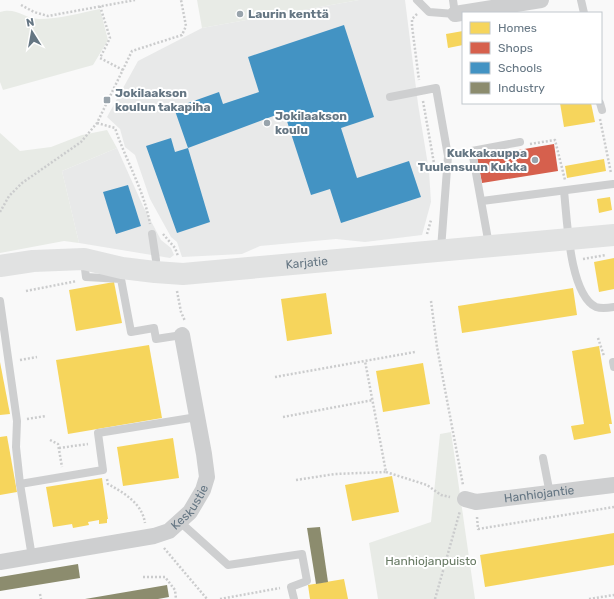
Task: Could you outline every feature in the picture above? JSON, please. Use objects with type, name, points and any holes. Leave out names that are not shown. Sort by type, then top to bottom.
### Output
[{"type":"street","points":[[454,7],[541,0]]},
{"type":"street","name":"Karjatie","points":[[0,266],[39,260],[85,268],[155,266],[176,274],[614,235]]},
{"type":"street","name":"Keskustie","points":[[0,562],[154,536],[169,531],[180,522],[197,501],[207,478],[182,335]]},
{"type":"street","name":"Hanhiojantie","points":[[471,501],[550,494],[614,485]]},
{"type":"lane","points":[[417,0],[429,12],[454,7]]},
{"type":"lane","points":[[581,0],[584,12]]},
{"type":"lane","points":[[390,97],[436,88],[448,156],[441,251]]},
{"type":"lane","points":[[489,246],[472,151],[520,142]]},
{"type":"lane","points":[[482,201],[613,184]]},
{"type":"lane","points":[[565,190],[576,278],[583,294],[591,303],[601,308],[614,307]]},
{"type":"lane","points":[[152,234],[155,266]]},
{"type":"lane","points":[[85,268],[121,279],[131,332],[154,328],[156,339],[182,335]]},
{"type":"lane","points":[[0,301],[17,421],[16,447],[20,484],[32,557]]},
{"type":"lane","points":[[20,484],[103,470],[98,433],[197,416]]},
{"type":"lane","points":[[543,458],[550,494]]},
{"type":"lane","points":[[180,522],[228,565],[302,554],[307,581],[291,587],[294,599]]},
{"type":"path","points":[[21,5],[34,12],[48,16],[135,0]]},
{"type":"path","points":[[0,212],[10,196],[22,184],[81,142],[97,123],[132,52],[182,35],[186,26],[181,0]]},
{"type":"path","points":[[100,6],[110,38],[100,58],[123,70]]},
{"type":"path","points":[[600,109],[613,184]]},
{"type":"path","points":[[97,123],[115,128],[121,146],[147,204],[152,234],[164,234],[175,248],[180,262],[155,266]]},
{"type":"path","points":[[520,142],[530,144],[556,140],[565,190]]},
{"type":"path","points":[[573,261],[607,255]]},
{"type":"path","points":[[26,291],[80,281],[85,268]]},
{"type":"path","points":[[431,301],[437,347],[462,472],[478,529],[614,507]]},
{"type":"path","points":[[598,338],[604,359],[614,364]]},
{"type":"path","points":[[275,377],[415,352]]},
{"type":"path","points":[[9,362],[37,358]]},
{"type":"path","points":[[365,361],[386,472]]},
{"type":"path","points":[[283,417],[373,400]]},
{"type":"path","points":[[17,421],[46,416]]},
{"type":"path","points":[[50,440],[58,444],[63,477]]},
{"type":"path","points":[[103,470],[105,471],[108,484],[132,500],[141,510],[146,529]]},
{"type":"path","points":[[296,480],[335,474],[386,472],[427,485],[441,495],[471,501]]},
{"type":"path","points":[[435,599],[451,547],[457,520],[471,501]]},
{"type":"path","points":[[162,546],[207,599]]},
{"type":"path","points":[[143,577],[165,577],[174,590],[176,599]]},
{"type":"path","points":[[220,599],[291,587]]},
{"type":"path","points":[[40,594],[41,599]]},
{"type":"path","points":[[589,599],[614,595]]},
{"type":"shaded area","name":"Jokilaakson koulu","points":[[359,0],[405,0],[418,104],[429,171],[431,202],[422,235],[365,242],[336,239],[260,246],[242,254],[182,257],[177,242],[171,237],[150,199],[135,155],[125,147],[120,129],[107,117],[138,61],[202,28]]},
{"type":"shaded area","points":[[117,148],[143,206],[161,240],[171,248],[174,255],[170,258],[79,243],[62,171]]},
{"type":"green space","name":"Laurin kenttä","points":[[197,0],[359,0],[202,28]]},
{"type":"green space","points":[[100,9],[108,40],[93,65],[3,90],[0,82],[0,12],[11,11],[29,17],[47,19]]},
{"type":"green space","points":[[107,130],[117,148],[62,171],[79,243],[64,241],[0,253],[0,133],[20,151],[51,147],[82,135]]},
{"type":"green space","name":"Hanhiojanpuisto","points":[[451,432],[475,599],[378,599],[369,543],[431,522],[440,434]]},
{"type":"building: Homes","points":[[462,31],[462,45],[448,48],[446,34]]},
{"type":"building: Homes","points":[[560,104],[591,104],[595,122],[564,127]]},
{"type":"building: Homes","points":[[604,159],[606,171],[567,178],[565,166]]},
{"type":"building: Homes","points":[[610,197],[612,210],[599,213],[597,199]]},
{"type":"building: Homes","points":[[614,258],[614,289],[599,292],[594,262]]},
{"type":"building: Homes","points":[[114,282],[122,323],[76,331],[69,290]]},
{"type":"building: Homes","points":[[573,288],[577,315],[462,333],[458,306]]},
{"type":"building: Homes","points":[[326,293],[332,334],[287,341],[281,299]]},
{"type":"building: Homes","points":[[149,345],[162,418],[68,434],[56,360]]},
{"type":"building: Homes","points":[[599,346],[612,424],[609,424],[611,433],[574,440],[571,426],[584,424],[572,351]]},
{"type":"building: Homes","points":[[0,362],[10,414],[0,415]]},
{"type":"building: Homes","points":[[423,363],[430,404],[383,412],[376,371]]},
{"type":"building: Homes","points":[[7,436],[17,492],[0,495],[0,437]]},
{"type":"building: Homes","points":[[173,438],[179,478],[123,486],[117,447]]},
{"type":"building: Homes","points":[[392,476],[399,512],[352,521],[345,485]]},
{"type":"building: Homes","points":[[102,478],[108,519],[107,523],[99,524],[99,520],[88,522],[89,525],[73,528],[72,524],[53,527],[46,487]]},
{"type":"building: Homes","points":[[614,533],[614,565],[485,587],[480,555]]},
{"type":"building: Homes","points":[[344,579],[348,599],[310,599],[308,585]]},
{"type":"building: Shops","points":[[554,144],[558,171],[482,183],[477,157]]},
{"type":"building: Schools","points":[[344,25],[374,117],[341,128],[357,178],[409,161],[421,197],[341,223],[330,189],[311,195],[284,112],[188,148],[174,108],[219,92],[223,104],[259,92],[248,57]]},
{"type":"building: Schools","points":[[171,138],[175,152],[188,148],[210,222],[177,233],[146,146]]},
{"type":"building: Schools","points":[[128,185],[141,226],[116,234],[103,192]]},
{"type":"building: Industry","points":[[320,527],[328,582],[316,584],[307,528]]},
{"type":"building: Industry","points":[[78,564],[80,578],[0,591],[0,577]]},
{"type":"building: Industry","points":[[167,585],[169,597],[158,599],[85,599]]},
{"type":"place","name":"Laurin kenttä","points":[[240,14]]},
{"type":"place","name":"Jokilaakson koulun takapiha","points":[[107,100]]},
{"type":"place","name":"Jokilaakson koulu","points":[[267,123]]},
{"type":"place","name":"Kukkakauppa Tuulensuun Kukka","points":[[535,160]]}]
